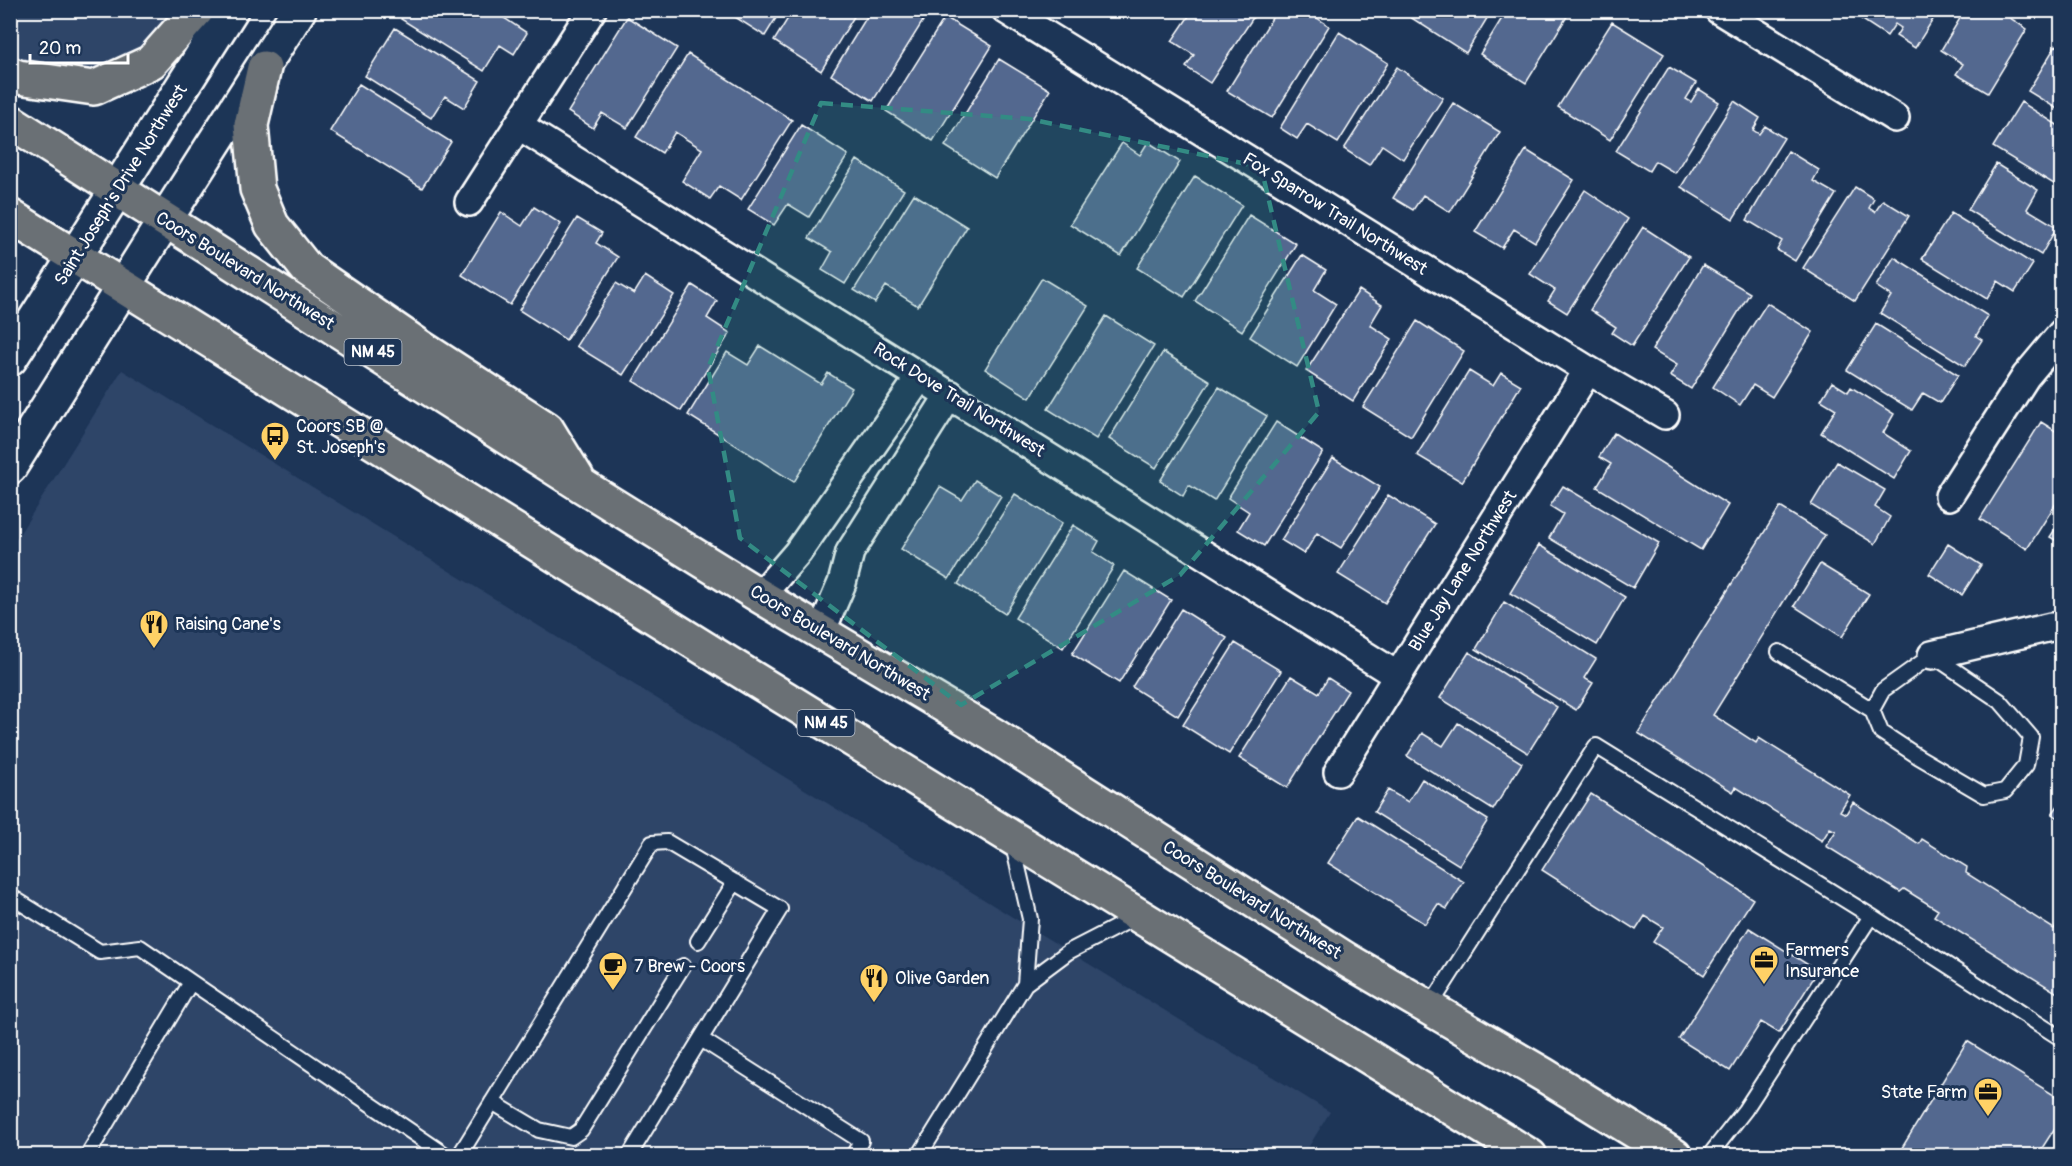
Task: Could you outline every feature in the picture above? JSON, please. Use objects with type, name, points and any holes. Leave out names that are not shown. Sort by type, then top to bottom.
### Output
[{"type":"main road","points":[[10,74],[94,88],[152,62],[197,10]]},
{"type":"main road","points":[[264,68],[251,125],[257,189],[272,225],[307,269],[419,346],[547,429],[581,485]]},
{"type":"main road","name":"Coors Boulevard Northwest","points":[[10,121],[581,485],[760,596],[992,734],[1347,960],[1675,1155]]},
{"type":"main road","name":"NM 45","points":[[10,216],[1010,836],[1530,1155]]},
{"type":"street","name":"Saint Joseph's Drive Northwest","points":[[10,359],[231,10]]},
{"type":"street","points":[[10,468],[299,10]]},
{"type":"street","points":[[469,202],[592,10]]},
{"type":"street","name":"Fox Sparrow Trail Northwest","points":[[1006,10],[1588,370],[1665,415]]},
{"type":"street","points":[[1719,10],[1895,118]]},
{"type":"street","name":"Rock Dove Trail Northwest","points":[[518,125],[1398,676]]},
{"type":"street","points":[[1949,496],[2026,376],[2058,345]]},
{"type":"street","name":"Blue Jay Lane Northwest","points":[[1338,772],[1588,370]]},
{"type":"street","points":[[760,596],[798,552],[920,377]]},
{"type":"street","points":[[821,632],[842,583],[850,552],[950,394]]},
{"type":"street","points":[[1932,655],[2051,627],[2061,628]]},
{"type":"lane","points":[[1779,652],[1872,710],[1881,732],[1984,795],[2005,791],[2026,765],[2031,737],[2000,701],[1932,655],[1883,690],[1872,710]]},
{"type":"lane","points":[[1429,1008],[1596,746],[1871,916],[2061,1039]]},
{"type":"lane","points":[[1010,836],[1030,919],[1025,984]]},
{"type":"lane","points":[[459,1155],[652,843],[667,842],[780,909],[629,1155]]},
{"type":"lane","points":[[698,941],[735,882]]},
{"type":"lane","points":[[10,896],[100,952],[140,947],[447,1155]]},
{"type":"lane","points":[[919,1155],[1025,984],[1068,952],[1140,916]]},
{"type":"lane","points":[[1709,1155],[1744,1110],[1871,916]]},
{"type":"lane","points":[[492,1102],[539,1130],[571,1137],[581,1130],[683,966]]},
{"type":"lane","points":[[87,1155],[191,982]]},
{"type":"lane","points":[[701,1039],[861,1142],[853,1155]]},
{"type":"highlighted area","points":[[821,103],[1029,119],[1261,167],[1319,412],[1180,575],[961,705],[740,538],[708,368]]},
{"type":"shaded area","points":[[10,11],[180,11],[139,56],[85,73],[53,74],[11,59]]},
{"type":"shaded area","points":[[122,370],[1330,1112],[1303,1156],[11,1155],[10,549]]},
{"type":"building","points":[[406,10],[492,10],[527,33],[514,54],[500,45],[484,71],[401,19]]},
{"type":"building","points":[[724,10],[781,10],[765,36]]},
{"type":"building","points":[[793,10],[858,10],[821,71],[774,41]]},
{"type":"building","points":[[871,10],[906,10],[923,21],[873,101],[831,75]]},
{"type":"building","points":[[1193,10],[1258,10],[1210,83],[1186,67],[1194,55],[1172,41]]},
{"type":"building","points":[[1277,10],[1305,10],[1329,26],[1272,118],[1227,91]]},
{"type":"building","points":[[1414,10],[1492,10],[1466,53],[1410,17]]},
{"type":"building","points":[[1507,10],[1571,10],[1526,83],[1480,54]]},
{"type":"building","points":[[1866,10],[1939,10],[1915,48],[1896,36],[1901,28],[1895,24],[1887,36],[1861,19]]},
{"type":"building","points":[[1965,10],[1998,10],[2027,29],[1988,93],[1956,74],[1963,64],[1941,50]]},
{"type":"building","points":[[627,17],[677,48],[627,128],[602,113],[593,128],[568,112]]},
{"type":"building","points":[[945,17],[992,46],[933,141],[886,111]]},
{"type":"building","points":[[1612,22],[1664,54],[1610,140],[1558,107]]},
{"type":"building","points":[[395,28],[480,81],[464,108],[445,96],[431,118],[365,76]]},
{"type":"building","points":[[1339,32],[1388,63],[1338,143],[1307,124],[1297,139],[1280,128]]},
{"type":"building","points":[[2056,45],[2062,49],[2062,112],[2028,91]]},
{"type":"building","points":[[688,54],[792,120],[741,200],[719,186],[710,199],[682,181],[702,149],[675,132],[662,153],[636,137]]},
{"type":"building","points":[[999,59],[1050,90],[995,178],[945,146]]},
{"type":"building","points":[[1397,67],[1443,98],[1403,159],[1382,145],[1369,165],[1344,149]]},
{"type":"building","points":[[1669,67],[1696,83],[1686,99],[1691,102],[1699,89],[1719,102],[1675,173],[1655,161],[1649,171],[1616,151]]},
{"type":"building","points":[[359,84],[451,142],[422,188],[330,131]]},
{"type":"building","points":[[1734,101],[1760,118],[1753,130],[1759,134],[1765,126],[1784,138],[1733,219],[1681,187]]},
{"type":"building","points":[[2021,102],[2062,128],[2062,189],[1993,147]]},
{"type":"building","points":[[1453,103],[1500,132],[1450,212],[1423,195],[1413,210],[1393,198]]},
{"type":"building","points":[[801,125],[848,155],[809,217],[788,204],[774,225],[748,209]]},
{"type":"building","points":[[1148,142],[1180,162],[1121,256],[1070,224],[1122,143],[1140,155]]},
{"type":"building","points":[[1526,150],[1574,180],[1535,242],[1514,229],[1502,248],[1475,232]]},
{"type":"building","points":[[1788,151],[1819,170],[1813,181],[1836,194],[1795,261],[1777,250],[1782,241],[1747,220]]},
{"type":"building","points":[[857,160],[904,190],[845,284],[822,270],[832,252],[809,238]]},
{"type":"building","points":[[1996,164],[2038,190],[2027,209],[2057,227],[2041,255],[1968,210]]},
{"type":"building","points":[[1195,176],[1242,205],[1184,297],[1137,268]]},
{"type":"building","points":[[1855,187],[1874,199],[1869,208],[1875,212],[1883,200],[1909,216],[1855,301],[1803,268]]},
{"type":"building","points":[[1585,190],[1628,219],[1567,313],[1548,301],[1555,290],[1530,274]]},
{"type":"building","points":[[914,194],[967,227],[918,306],[886,286],[875,303],[854,290]]},
{"type":"building","points":[[534,207],[561,224],[510,305],[462,275],[501,212],[522,226]]},
{"type":"building","points":[[1951,213],[2033,264],[2015,292],[1998,281],[1987,299],[1922,259]]},
{"type":"building","points":[[1249,215],[1296,244],[1242,331],[1195,301]]},
{"type":"building","points":[[577,218],[602,233],[596,243],[618,257],[566,340],[519,310]]},
{"type":"building","points":[[1643,227],[1689,257],[1632,346],[1612,333],[1616,327],[1590,310]]},
{"type":"building","points":[[1302,255],[1326,270],[1314,290],[1336,304],[1297,367],[1250,337]]},
{"type":"building","points":[[1894,257],[1988,316],[1976,336],[1982,340],[1965,366],[1880,313],[1891,296],[1876,286]]},
{"type":"building","points":[[1703,265],[1750,293],[1691,389],[1670,376],[1677,365],[1652,350]]},
{"type":"building","points":[[645,276],[674,295],[623,375],[576,346],[616,283],[634,294]]},
{"type":"building","points":[[1042,278],[1088,306],[1030,398],[985,369]]},
{"type":"building","points":[[692,285],[717,301],[707,318],[730,333],[681,411],[633,381]]},
{"type":"building","points":[[1359,290],[1382,305],[1370,325],[1392,339],[1353,401],[1306,371]]},
{"type":"building","points":[[1767,303],[1813,332],[1772,397],[1753,385],[1740,405],[1713,387]]},
{"type":"building","points":[[1106,316],[1154,346],[1096,439],[1048,409]]},
{"type":"building","points":[[1417,321],[1464,351],[1411,437],[1363,407]]},
{"type":"building","points":[[1876,324],[1958,375],[1940,403],[1923,393],[1912,410],[1847,370]]},
{"type":"building","points":[[760,346],[821,384],[828,373],[852,388],[794,482],[688,415],[727,352],[748,365]]},
{"type":"building","points":[[1163,352],[1210,381],[1156,468],[1109,439]]},
{"type":"building","points":[[1469,371],[1493,386],[1501,373],[1521,385],[1462,482],[1417,455]]},
{"type":"building","points":[[1832,382],[1848,392],[1851,387],[1894,414],[1883,433],[1911,451],[1894,479],[1821,433],[1836,409],[1821,400]]},
{"type":"building","points":[[1219,387],[1267,416],[1214,501],[1189,485],[1183,496],[1160,481]]},
{"type":"building","points":[[1276,422],[1323,452],[1264,546],[1238,530],[1249,512],[1228,498]]},
{"type":"building","points":[[2041,422],[2062,435],[2062,494],[2027,549],[1980,519]]},
{"type":"building","points":[[1614,433],[1728,505],[1701,550],[1597,487],[1611,464],[1599,457]]},
{"type":"building","points":[[1333,458],[1380,487],[1341,548],[1317,533],[1304,554],[1281,540]]},
{"type":"building","points":[[1837,462],[1885,490],[1875,507],[1890,517],[1875,544],[1811,505]]},
{"type":"building","points":[[975,480],[1001,496],[949,579],[901,549],[940,487],[962,500]]},
{"type":"building","points":[[1563,486],[1659,543],[1633,588],[1549,538],[1563,514],[1550,506]]},
{"type":"building","points":[[1015,494],[1062,523],[1005,614],[958,584]]},
{"type":"building","points":[[1388,495],[1435,524],[1385,603],[1338,574]]},
{"type":"building","points":[[1780,507],[1825,535],[1713,715],[1756,743],[1759,738],[1850,795],[1840,811],[1846,814],[1853,802],[1919,844],[1922,839],[1967,867],[1966,873],[2054,929],[2062,918],[2062,996],[1934,916],[1938,910],[1904,889],[1900,892],[1826,846],[1836,831],[1830,828],[1822,841],[1736,787],[1733,792],[1638,733]]},
{"type":"building","points":[[2062,519],[2062,544],[2050,537]]},
{"type":"building","points":[[1073,525],[1099,541],[1093,552],[1114,566],[1063,648],[1015,618]]},
{"type":"building","points":[[1948,544],[1981,565],[1962,595],[1929,574]]},
{"type":"building","points":[[1539,545],[1625,597],[1597,645],[1510,593]]},
{"type":"building","points":[[1820,564],[1869,594],[1842,637],[1794,606]]},
{"type":"building","points":[[1124,571],[1171,600],[1119,683],[1072,654]]},
{"type":"building","points":[[1504,602],[1596,659],[1584,678],[1593,683],[1576,710],[1476,649]]},
{"type":"building","points":[[1181,609],[1227,638],[1178,716],[1132,687]]},
{"type":"building","points":[[1235,643],[1281,671],[1229,754],[1183,725]]},
{"type":"building","points":[[1469,652],[1557,707],[1528,753],[1440,698]]},
{"type":"building","points":[[1291,676],[1319,693],[1328,678],[1348,691],[1287,788],[1239,758]]},
{"type":"building","points":[[1458,723],[1522,763],[1493,810],[1407,756],[1422,733],[1443,746]]},
{"type":"building","points":[[1422,779],[1488,820],[1459,865],[1374,812],[1388,790],[1408,802]]},
{"type":"building","points":[[1591,794],[1753,899],[1704,975],[1653,942],[1663,927],[1645,916],[1636,930],[1542,870]]},
{"type":"building","points":[[2062,800],[2062,820],[2052,814]]},
{"type":"building","points":[[1358,816],[1464,882],[1447,909],[1438,904],[1425,924],[1328,863]]},
{"type":"building","points":[[1749,928],[1818,971],[1779,1033],[1761,1022],[1730,1071],[1679,1039]]},
{"type":"building","points":[[1967,1041],[2062,1100],[2062,1117],[2037,1156],[1897,1156]]},
{"type":"place","name":"Coors SB @ St. Joseph's","points":[[275,462]]},
{"type":"place","name":"Raising Cane's","points":[[154,650]]},
{"type":"place","name":"Farmers Insurance","points":[[1764,986]]},
{"type":"place","name":"7 Brew - Coors","points":[[613,992]]},
{"type":"place","name":"Olive Garden","points":[[874,1004]]},
{"type":"place","name":"State Farm","points":[[1988,1118]]}]
